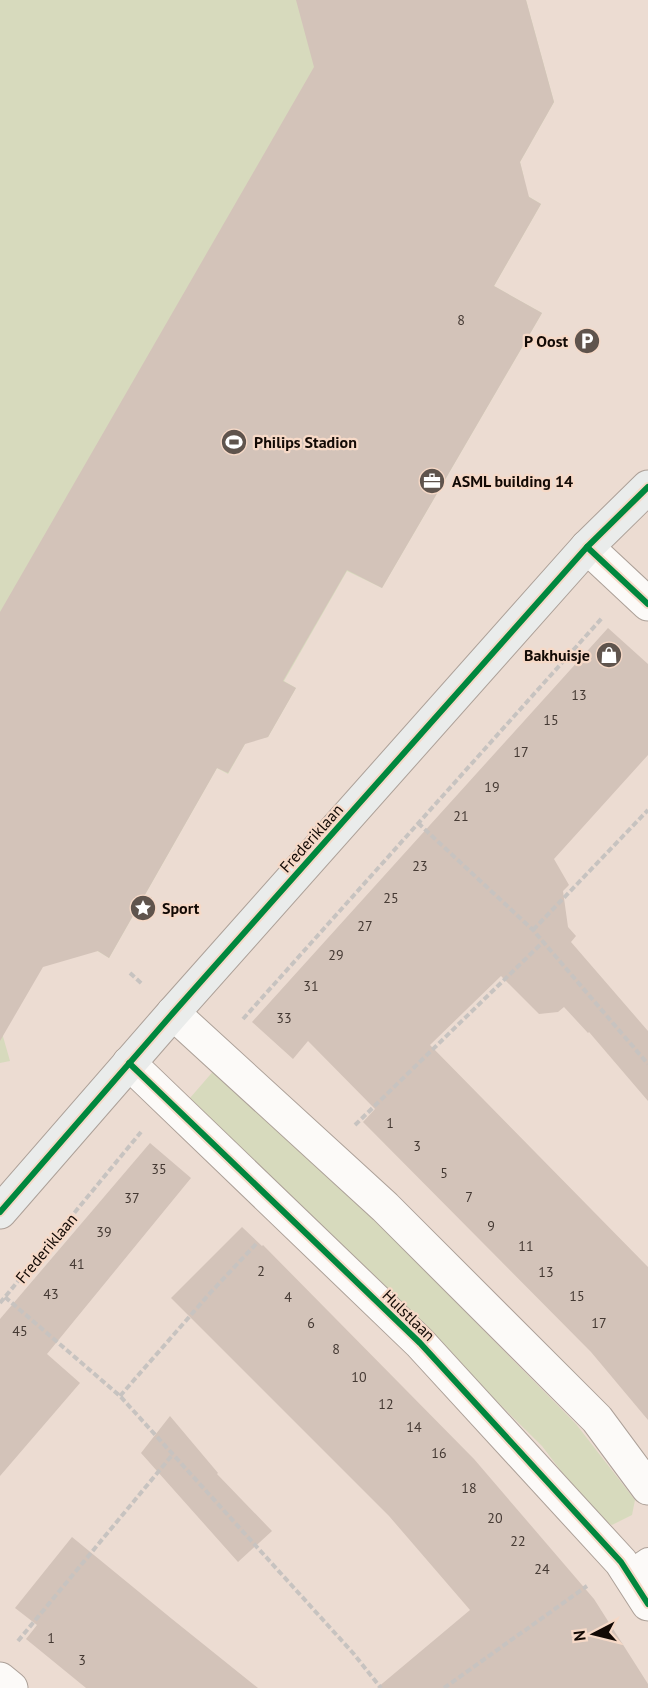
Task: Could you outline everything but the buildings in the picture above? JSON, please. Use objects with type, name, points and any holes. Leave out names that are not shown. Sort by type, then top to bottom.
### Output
[{"type":"street","name":"Frederiklaan","points":[[0,1212],[173,1013],[587,547],[648,487]]},
{"type":"street","points":[[587,547],[648,604]]},
{"type":"street","points":[[173,1013],[394,1215],[597,1419],[648,1488]]},
{"type":"street","name":"Hulstlaan","points":[[129,1063],[420,1343],[633,1565],[648,1604]]},
{"type":"street","points":[[0,1679],[11,1688]]},
{"type":"path","points":[[240,1022],[602,617]]},
{"type":"path","points":[[533,930],[648,810]]},
{"type":"path","points":[[418,823],[533,930],[648,1064]]},
{"type":"path","points":[[326,1153],[544,942]]},
{"type":"path","points":[[120,1396],[211,1292],[285,1213]]},
{"type":"path","points":[[5,1297],[120,1396],[353,1653],[381,1688]]},
{"type":"path","points":[[14,1646],[173,1454]]},
{"type":"path","points":[[444,1688],[633,1565]]},
{"type":"green space","name":"Philips Stadion","points":[[0,0],[526,0],[554,102],[520,162],[524,178],[518,190],[541,204],[494,286],[542,313],[382,588],[347,571],[284,681],[296,688],[268,737],[259,739],[250,735],[228,774],[217,768],[109,958],[86,944],[50,953],[0,1014]]},
{"type":"green space","points":[[0,1026],[10,1061],[0,1063]]},
{"type":"green space","points":[[216,1068],[371,1216],[576,1424],[635,1500],[632,1515],[612,1525],[595,1516],[542,1446],[190,1098]]},
{"type":"cycle path","points":[[0,1212],[173,1013],[587,547],[648,487]]},
{"type":"cycle path","points":[[587,547],[648,604]]},
{"type":"cycle path","points":[[129,1063],[420,1343],[621,1562],[648,1604]]},
{"type":"place","name":"P Oost","points":[[587,341]]},
{"type":"place","name":"Philips Stadion","points":[[234,442]]},
{"type":"place","name":"ASML building 14","points":[[432,481]]},
{"type":"place","name":"Bakhuisje","points":[[609,655]]},
{"type":"place","name":"Sport","points":[[143,908]]}]
